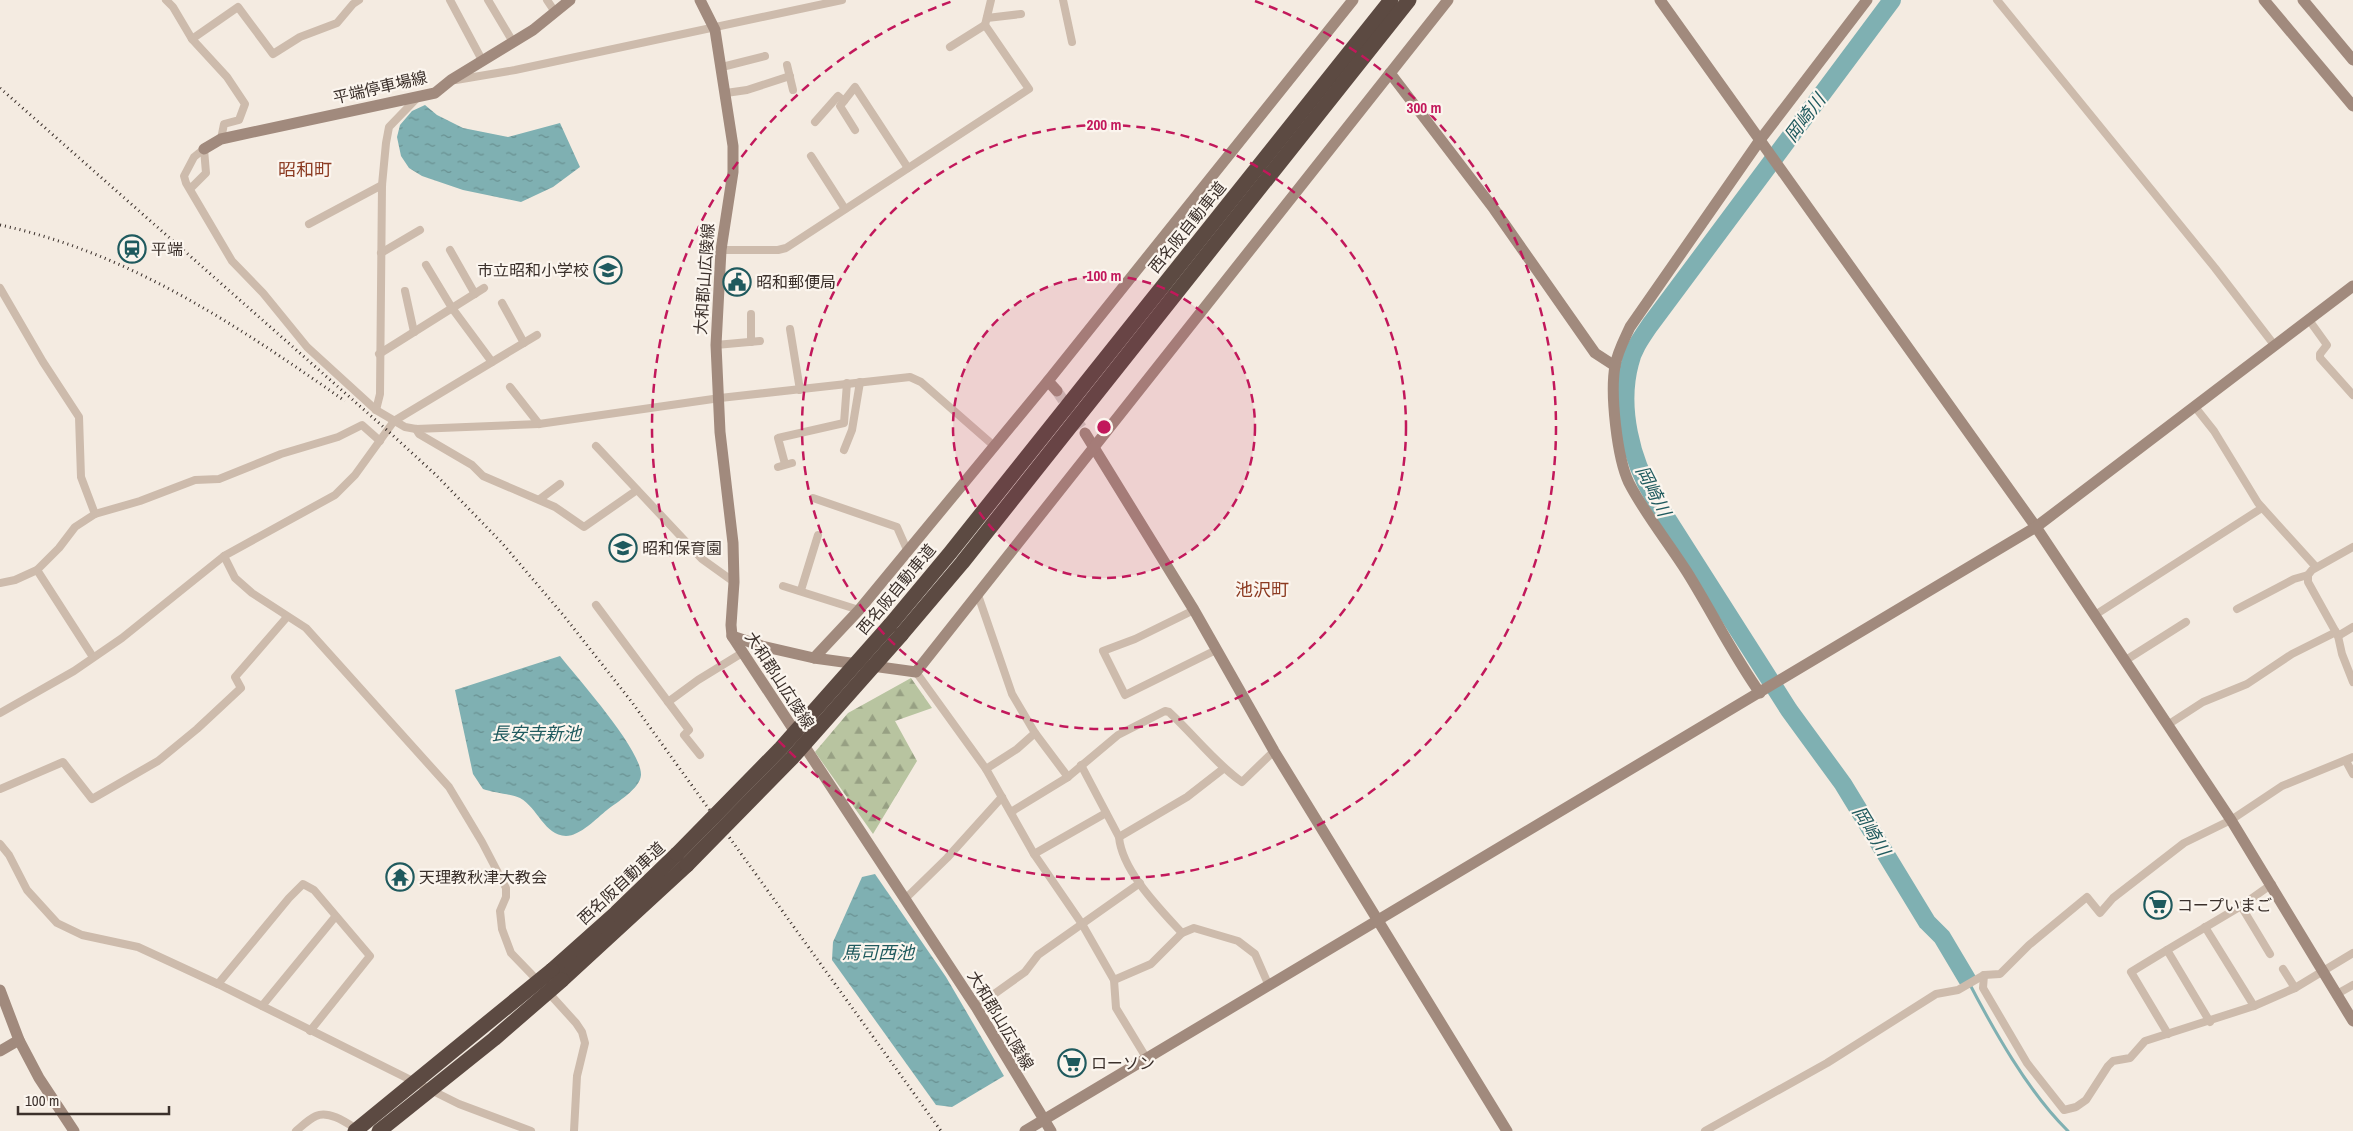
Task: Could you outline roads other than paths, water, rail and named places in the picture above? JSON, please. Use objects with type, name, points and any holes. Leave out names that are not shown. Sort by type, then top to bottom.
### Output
[{"type":"highway","name":"西名阪自動車道","points":[[895,630],[950,553],[1391,0]]},
{"type":"highway","name":"西名阪自動車道","points":[[379,1131],[494,1039],[557,975],[682,859],[781,748],[962,563],[1411,0]]},
{"type":"highway","name":"西名阪自動車道","points":[[355,1131],[557,975]]},
{"type":"street","points":[[166,0],[173,7],[192,39],[227,77],[245,104],[239,120],[224,124],[221,139]]},
{"type":"street","points":[[192,39],[238,7],[273,54],[300,37],[337,22],[359,0]]},
{"type":"street","points":[[450,0],[482,60]]},
{"type":"street","points":[[488,0],[513,42]]},
{"type":"street","points":[[547,0],[555,12]]},
{"type":"street","name":"平端停車場線","points":[[204,149],[221,139],[436,93],[451,80],[533,30],[570,0]]},
{"type":"street","name":"大和郡山広陵線","points":[[700,0],[714,27],[722,67],[733,146],[733,172],[721,250],[716,345],[720,398],[720,432],[733,543],[734,582],[730,625],[732,636],[976,1007],[1051,1131]]},
{"type":"street","points":[[451,80],[514,70],[842,0]]},
{"type":"street","points":[[721,250],[778,250],[786,248],[1029,89],[986,22],[991,0]]},
{"type":"street","points":[[1064,0],[1072,42]]},
{"type":"street","points":[[916,672],[1448,0]]},
{"type":"street","points":[[1660,0],[2036,526],[2272,884],[2353,1021]]},
{"type":"street","points":[[1763,691],[1646,512],[1628,481],[1620,458],[1616,424],[1615,366],[1620,346],[1630,327],[1867,0]]},
{"type":"street","points":[[1997,0],[2215,268],[2275,346]]},
{"type":"street","points":[[2264,0],[2351,101]]},
{"type":"street","points":[[2303,0],[2353,60]]},
{"type":"street","points":[[814,658],[908,552],[993,445],[1048,381],[1347,3]]},
{"type":"street","points":[[950,47],[986,22],[1021,14]]},
{"type":"street","points":[[722,67],[764,56]]},
{"type":"street","points":[[787,64],[793,90]]},
{"type":"street","points":[[1390,73],[1494,209],[1596,352],[1615,366]]},
{"type":"street","points":[[726,93],[747,90],[790,76]]},
{"type":"street","points":[[855,130],[840,106],[855,87],[908,168]]},
{"type":"street","points":[[815,122],[838,96],[844,101]]},
{"type":"street","points":[[376,410],[380,394],[382,185],[389,126],[418,97]]},
{"type":"street","points":[[204,149],[194,157],[184,176],[232,261],[263,294],[307,347],[376,410],[405,427],[416,429],[538,424],[720,398],[910,377],[918,380],[993,445]]},
{"type":"street","points":[[190,189],[206,173],[204,149]]},
{"type":"street","points":[[812,156],[845,209]]},
{"type":"street","points":[[309,224],[382,185]]},
{"type":"street","points":[[381,253],[420,230]]},
{"type":"street","points":[[450,250],[475,294]]},
{"type":"street","points":[[426,265],[452,308],[492,362]]},
{"type":"street","points":[[1025,1131],[2036,526],[2353,286]]},
{"type":"street","points":[[0,288],[38,354],[79,418],[81,477],[95,514]]},
{"type":"street","points":[[379,354],[484,288]]},
{"type":"street","points":[[405,291],[414,332]]},
{"type":"street","points":[[502,302],[524,342]]},
{"type":"street","points":[[716,345],[755,342],[751,314]]},
{"type":"street","points":[[2309,320],[2327,345],[2320,354],[2320,358],[2353,395]]},
{"type":"street","points":[[790,329],[800,390]]},
{"type":"street","points":[[0,713],[74,671],[122,638],[224,556],[335,495],[355,475],[394,420],[537,335]]},
{"type":"street","points":[[1048,381],[1056,392]]},
{"type":"street","points":[[844,450],[852,430],[860,382]]},
{"type":"street","points":[[785,465],[778,438],[844,423],[847,383]]},
{"type":"street","points":[[510,387],[538,424]]},
{"type":"street","points":[[2195,407],[2214,432],[2262,508],[2316,567]]},
{"type":"street","points":[[0,583],[14,580],[37,570],[59,548],[75,527],[95,514],[140,501],[195,480],[219,480],[281,454],[338,437],[362,425],[380,441]]},
{"type":"street","points":[[416,429],[419,434],[472,465],[483,476],[540,500],[584,527],[637,490]]},
{"type":"street","points":[[1085,433],[1194,610],[1274,751],[1379,919],[1507,1131]]},
{"type":"street","points":[[596,446],[702,559],[734,582]]},
{"type":"street","points":[[540,500],[560,484]]},
{"type":"street","points":[[813,498],[897,527],[908,552]]},
{"type":"street","points":[[2096,615],[2262,508]]},
{"type":"street","points":[[801,590],[818,535]]},
{"type":"street","points":[[2237,609],[2294,579],[2308,575],[2316,567],[2353,547]]},
{"type":"street","points":[[224,556],[235,578],[252,594],[306,628],[449,787],[482,842],[506,888],[506,896],[500,911],[502,929],[511,953],[576,1022],[582,1032],[585,1043],[576,1076],[574,1131]]},
{"type":"street","points":[[37,570],[93,657]]},
{"type":"street","points":[[2308,575],[2308,582],[2337,634],[2342,654],[2353,682]]},
{"type":"street","points":[[783,586],[801,590],[858,610]]},
{"type":"street","points":[[978,595],[1012,694],[1035,733],[1068,777]]},
{"type":"street","points":[[596,605],[689,730],[684,735],[700,755]]},
{"type":"street","points":[[1194,610],[1135,640],[1103,651],[1125,695],[1216,650]]},
{"type":"street","points":[[0,789],[63,762],[92,799],[158,761],[197,729],[241,688],[235,677],[287,617]]},
{"type":"street","points":[[2126,660],[2186,622]]},
{"type":"street","points":[[2168,724],[2203,702],[2247,684],[2292,654],[2353,627]]},
{"type":"street","points":[[732,636],[762,646],[814,658],[916,672],[986,769],[1034,854],[1082,924],[1114,980],[1116,1008],[1146,1059]]},
{"type":"street","points":[[668,702],[698,680],[742,653]]},
{"type":"street","points":[[1011,812],[1068,777],[1118,735],[1165,711],[1170,712],[1196,737],[1223,769],[1242,782],[1274,751]]},
{"type":"street","points":[[986,769],[1017,749],[1035,733]]},
{"type":"street","points":[[1705,1131],[1827,1063],[1936,994],[1962,988],[1982,976],[2000,974],[2028,945],[2087,897],[2100,913],[2113,898],[2184,843],[2231,820],[2282,786],[2350,759],[2353,774]]},
{"type":"street","points":[[1081,765],[1120,837],[1120,849],[1140,883],[1182,933]]},
{"type":"street","points":[[1120,837],[1186,797],[1223,769]]},
{"type":"street","points":[[905,899],[947,858],[1002,797]]},
{"type":"street","points":[[1034,854],[1106,813]]},
{"type":"street","points":[[0,844],[9,855],[26,890],[57,922],[82,935],[138,947],[218,984],[459,1104],[532,1131]]},
{"type":"street","points":[[976,1007],[1026,972],[1038,955],[1140,883]]},
{"type":"street","points":[[218,984],[289,898],[303,884],[314,890],[370,956],[310,1031]]},
{"type":"street","points":[[2168,1034],[2131,972],[2241,906],[2272,884]]},
{"type":"street","points":[[2241,906],[2270,954]]},
{"type":"street","points":[[262,1006],[335,917]]},
{"type":"street","points":[[2205,927],[2254,1006]]},
{"type":"street","points":[[1114,980],[1151,964],[1182,933],[1194,928],[1243,944],[1255,954],[1269,986]]},
{"type":"street","points":[[2167,950],[2210,1022]]},
{"type":"street","points":[[1982,976],[1983,988],[2027,1063],[2064,1110],[2076,1107],[2086,1100],[2108,1066],[2113,1061],[2130,1058],[2145,1041],[2210,1022],[2254,1006],[2295,988],[2353,953]]},
{"type":"street","points":[[2283,969],[2295,988]]},
{"type":"street","points":[[2337,994],[2353,985]]},
{"type":"street","points":[[0,990],[19,1040],[44,1085],[74,1131]]},
{"type":"street","points":[[0,1050],[19,1040]]},
{"type":"street","points":[[296,1131],[317,1115],[341,1120],[360,1131]]},
{"type":"water","points":[[425,105],[437,115],[463,128],[508,137],[560,123],[580,167],[553,187],[521,202],[463,190],[422,176],[409,168],[401,156],[397,137],[400,125],[412,111]]},
{"type":"water","name":"長安寺新池","points":[[560,656],[621,732],[639,764],[641,775],[637,785],[627,795],[582,830],[566,836],[552,831],[532,808],[520,798],[483,789],[473,774],[455,690]]},
{"type":"water","name":"馬司西池","points":[[875,874],[946,977],[1004,1076],[952,1107],[936,1105],[832,960],[833,942],[862,877]]},
{"type":"waterway","name":"岡崎川","points":[[1892,0],[1641,339],[1631,358],[1625,397],[1626,415],[1633,450],[1654,498],[1789,710],[1843,784],[1927,922],[1942,937],[1967,979]]},
{"type":"waterway","points":[[1967,979],[2000,1039],[2025,1079],[2068,1131]]},
{"type":"tunnel","points":[[1057,391],[1085,433]]},
{"type":"railway","points":[[0,88],[388,431],[436,475],[502,543],[564,616],[631,701],[941,1131]]},
{"type":"railway","points":[[0,225],[48,238],[94,254],[138,273],[181,295],[223,320],[345,401]]},
{"type":"place","name":"平端","points":[[132,249]]},
{"type":"place","name":"市立昭和小学校","points":[[608,270]]},
{"type":"place","name":"昭和郵便局","points":[[737,282]]},
{"type":"place","name":"昭和保育園","points":[[623,548]]},
{"type":"place","name":"天理教秋津大教会","points":[[400,877]]},
{"type":"place","name":"コープいまご","points":[[2158,905]]},
{"type":"place","name":"ローソン","points":[[1072,1063]]},
{"type":"district","name":"昭和町","points":[[305,170]]},
{"type":"district","name":"池沢町","points":[[1262,590]]}]
